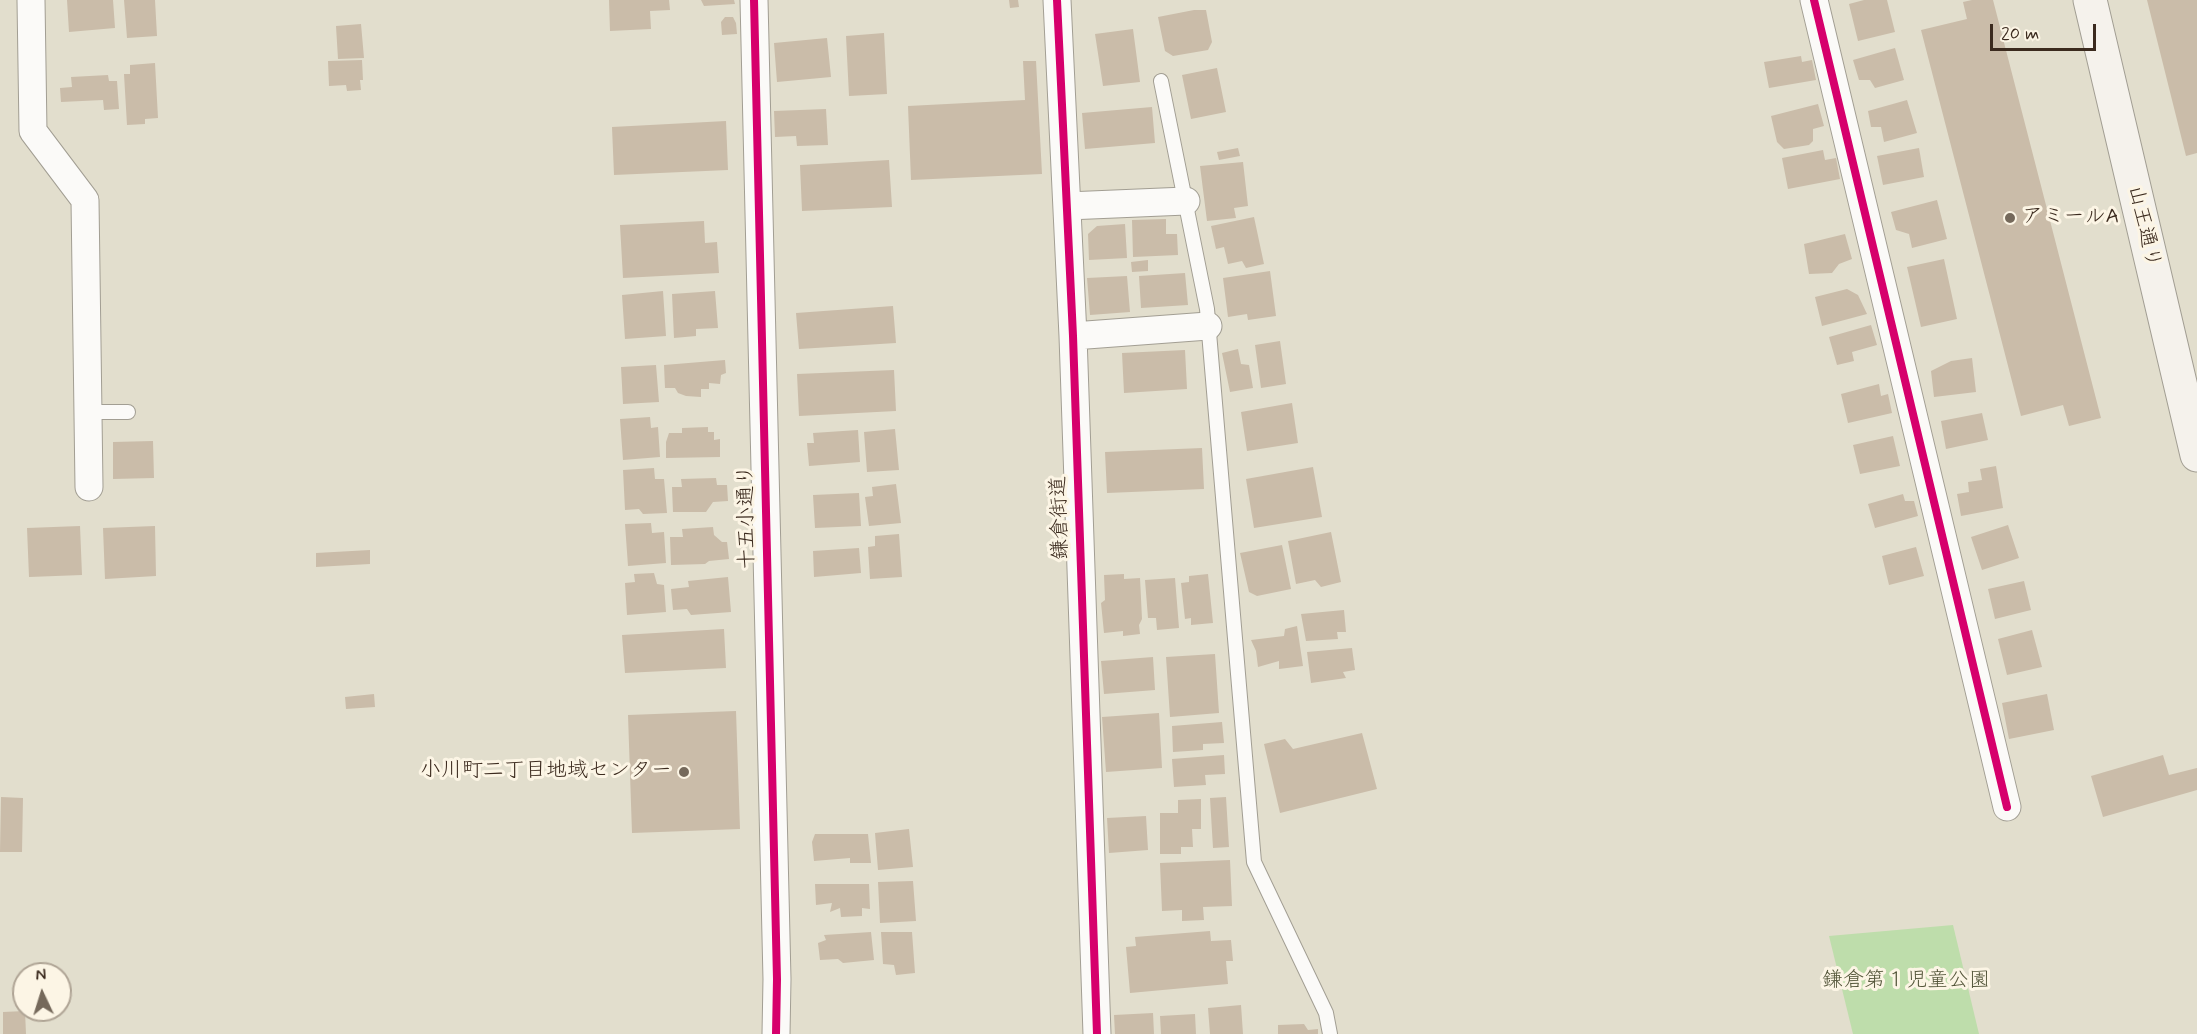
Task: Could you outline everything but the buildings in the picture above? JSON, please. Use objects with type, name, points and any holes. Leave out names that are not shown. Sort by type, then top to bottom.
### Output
[{"type":"street","points":[[31,0],[33,131],[85,200],[89,487]]},
{"type":"street","name":"十五小通り","points":[[754,0],[777,979],[776,1034]]},
{"type":"street","name":"鎌倉街道","points":[[1057,0],[1073,336],[1097,1034]]},
{"type":"street","points":[[1814,0],[2007,807]]},
{"type":"street","name":"山王通り","points":[[2090,0],[2197,455]]},
{"type":"street","points":[[1067,206],[1186,201]]},
{"type":"street","points":[[1073,336],[1208,326]]},
{"type":"lane","points":[[1161,81],[1207,309],[1254,861],[1326,1013],[1330,1034]]},
{"type":"lane","points":[[88,412],[128,412]]},
{"type":"green space","name":"鎌倉第１児童公園","points":[[1953,925],[1979,1034],[1853,1034],[1829,936]]},
{"type":"cycle path","points":[[754,0],[777,979],[776,1034]]},
{"type":"cycle path","points":[[1057,0],[1073,336],[1097,1034]]},
{"type":"cycle path","points":[[1814,0],[2007,807]]},
{"type":"place","name":"アミールA","points":[[2010,218]]},
{"type":"place","name":"小川町二丁目地域センター","points":[[684,772]]}]
